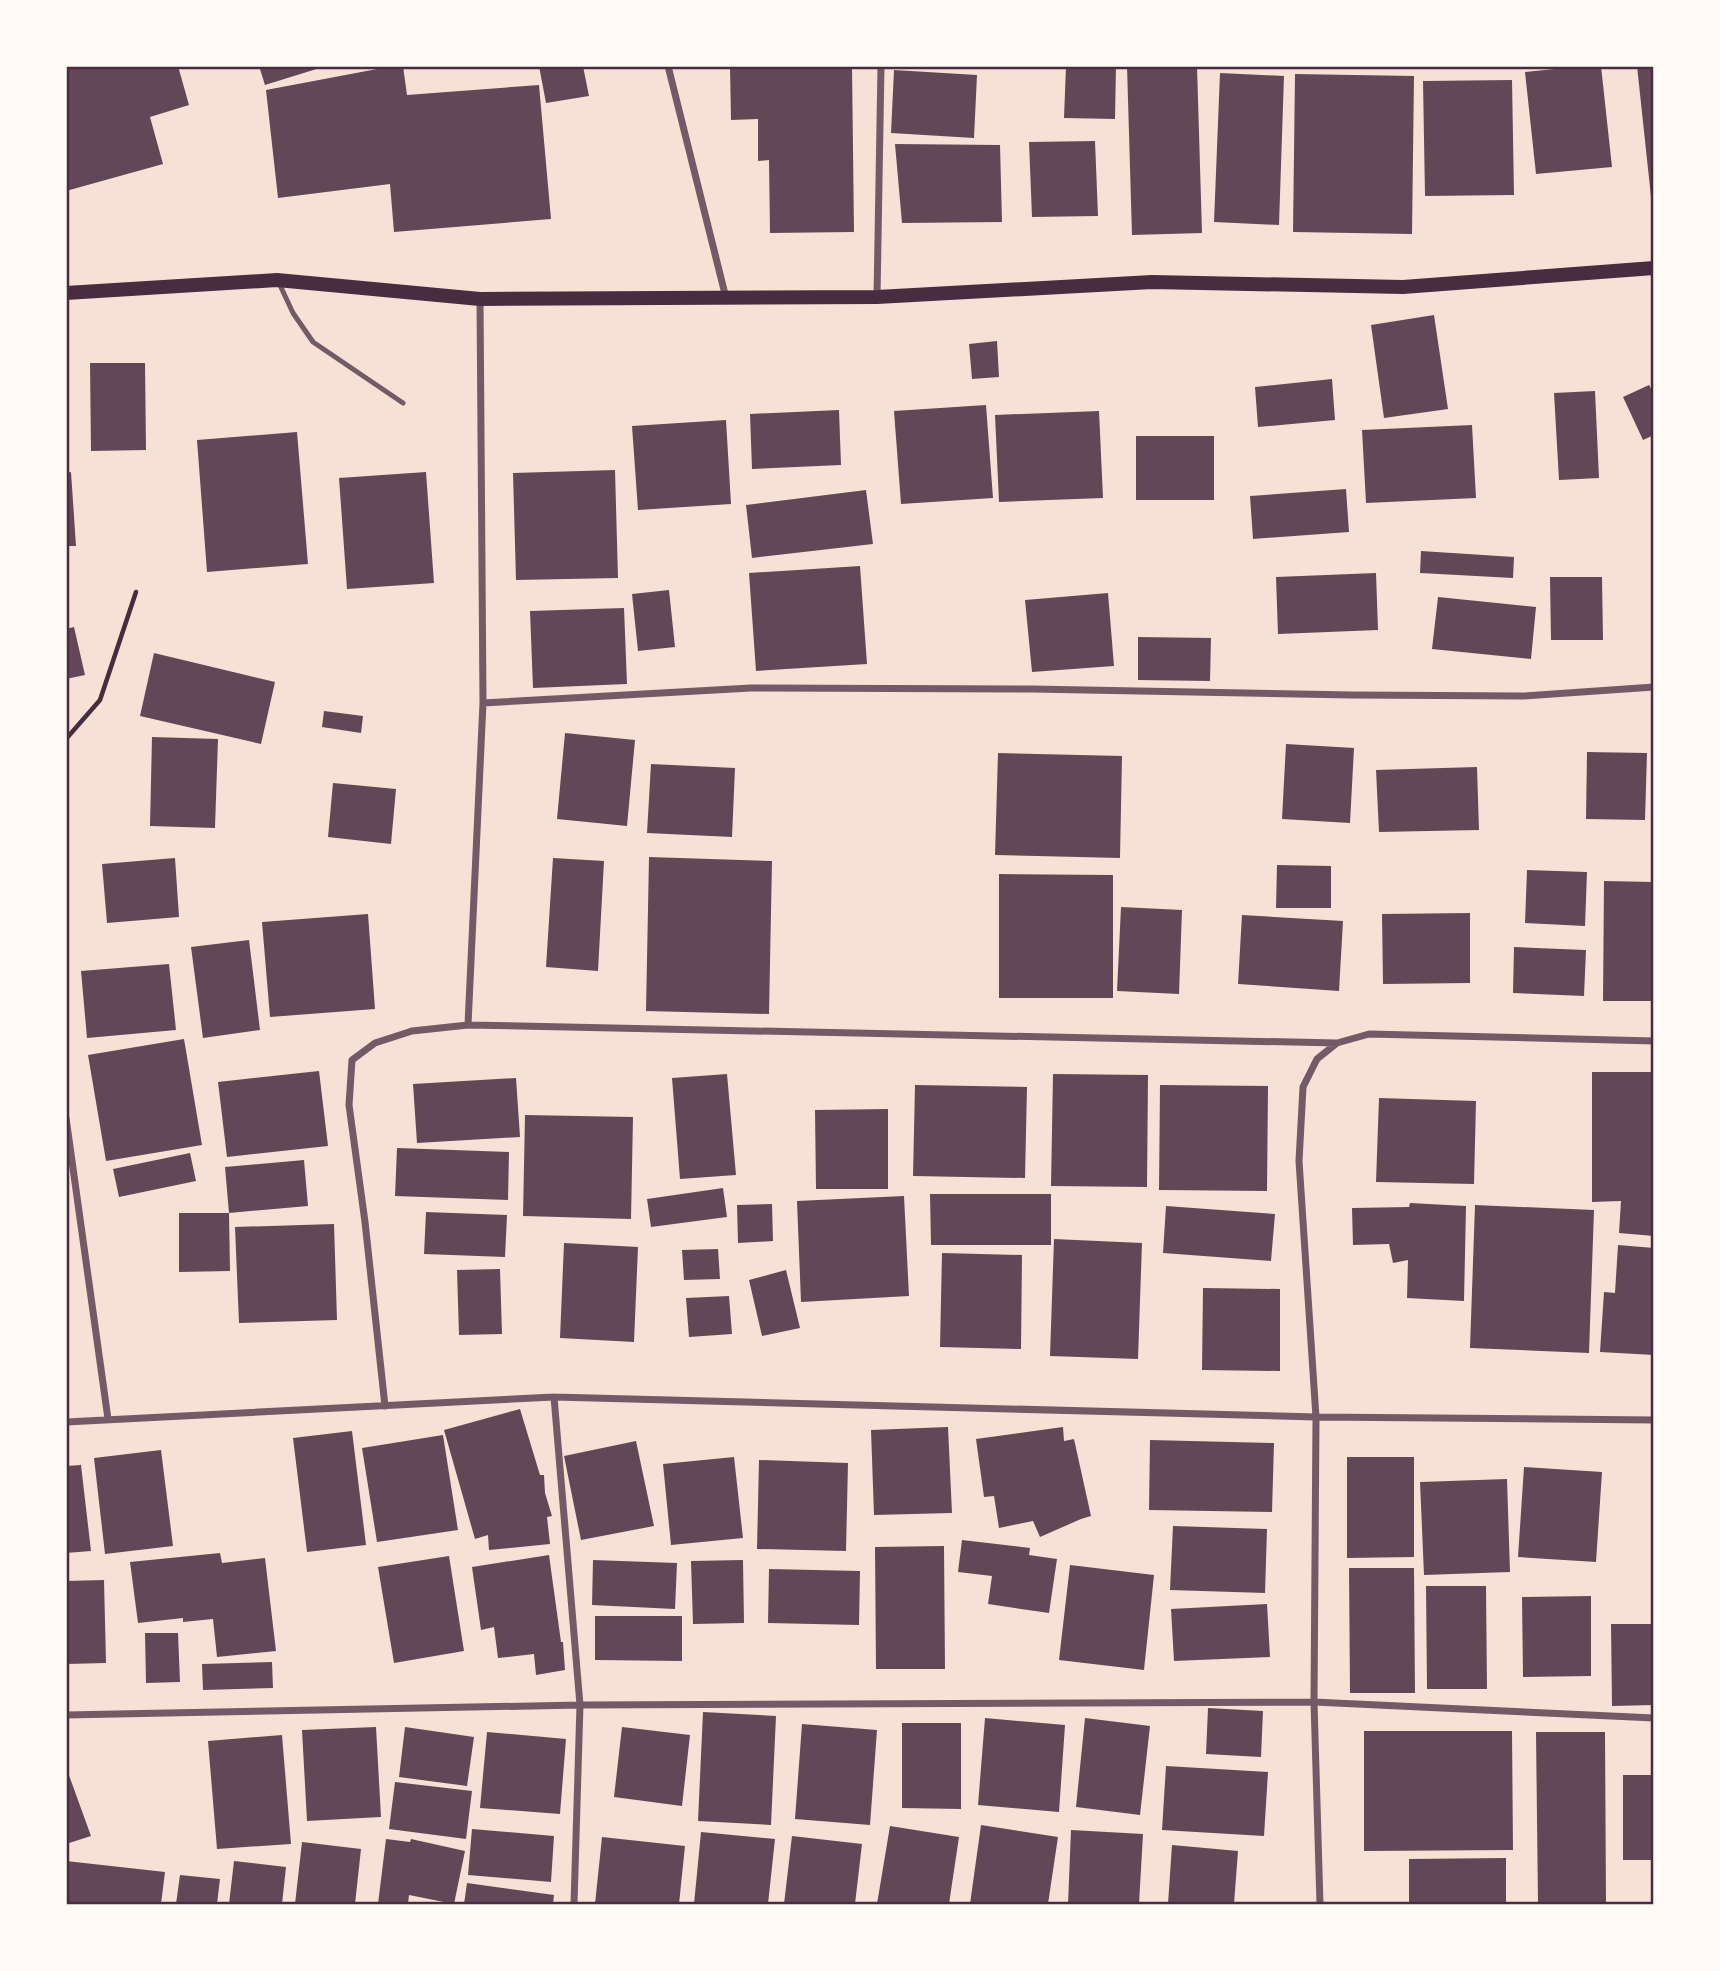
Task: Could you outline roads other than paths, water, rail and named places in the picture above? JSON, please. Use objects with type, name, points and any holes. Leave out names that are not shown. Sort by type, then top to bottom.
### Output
[{"type":"main road","points":[[66,293],[277,280],[480,299],[877,297],[1152,282],[1403,287],[1654,268]]},
{"type":"street","points":[[668,66],[726,298]]},
{"type":"street","points":[[877,297],[881,66]]},
{"type":"street","points":[[468,1025],[483,703],[480,299]]},
{"type":"street","points":[[483,703],[751,688],[1523,695],[1654,687]]},
{"type":"street","points":[[385,1406],[349,1105],[352,1060],[375,1043],[412,1031],[468,1025],[1336,1043],[1369,1034],[1654,1041]]},
{"type":"street","points":[[1320,1905],[1314,1702],[1316,1417],[1299,1161],[1303,1087],[1317,1059],[1336,1043]]},
{"type":"street","points":[[66,1118],[108,1419]]},
{"type":"street","points":[[554,1397],[580,1705],[574,1905]]},
{"type":"street","points":[[66,1422],[554,1397],[1316,1417],[1654,1419]]},
{"type":"street","points":[[66,1715],[580,1705],[1314,1702],[1654,1718]]},
{"type":"lane","points":[[277,280],[293,313],[313,342],[403,403]]}]
